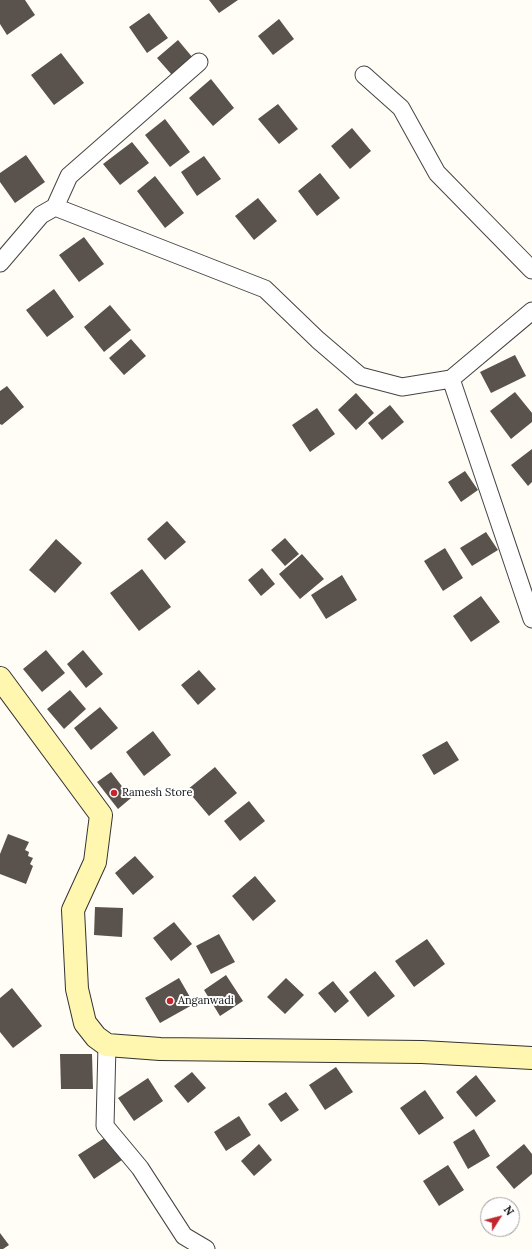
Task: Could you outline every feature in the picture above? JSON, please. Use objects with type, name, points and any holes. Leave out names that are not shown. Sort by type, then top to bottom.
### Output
[{"type":"main road","points":[[0,678],[101,815],[95,862],[73,910],[77,989],[85,1023],[96,1037],[108,1045],[160,1049],[422,1052],[532,1058]]},
{"type":"street","points":[[0,263],[41,215],[55,206],[69,176],[199,62]]},
{"type":"street","points":[[364,75],[401,108],[437,173],[532,270]]},
{"type":"street","points":[[55,206],[264,289],[318,340],[360,376],[402,388],[451,379],[532,311]]},
{"type":"street","points":[[451,379],[532,619]]},
{"type":"street","points":[[108,1045],[105,1126],[140,1168],[184,1236],[206,1249]]},
{"type":"building","points":[[0,0],[25,0],[35,15],[7,35],[0,24]]},
{"type":"building","points":[[209,0],[238,0],[219,13]]},
{"type":"building","points":[[149,13],[168,38],[147,53],[129,27]]},
{"type":"building","points":[[279,19],[294,39],[273,55],[258,36]]},
{"type":"building","points":[[178,40],[193,58],[172,75],[157,58]]},
{"type":"building","points":[[61,53],[84,83],[54,105],[31,75]]},
{"type":"building","points":[[211,79],[234,108],[213,126],[189,98]]},
{"type":"building","points":[[278,104],[298,129],[279,144],[258,119]]},
{"type":"building","points":[[165,119],[190,152],[170,167],[145,135]]},
{"type":"building","points":[[352,128],[371,151],[350,169],[331,146]]},
{"type":"building","points":[[132,142],[149,163],[120,185],[103,164]]},
{"type":"building","points":[[26,155],[45,182],[15,203],[0,182],[0,173]]},
{"type":"building","points":[[204,156],[221,179],[197,196],[181,172]]},
{"type":"building","points":[[320,173],[340,198],[317,216],[298,191]]},
{"type":"building","points":[[155,176],[184,213],[165,228],[137,191]]},
{"type":"building","points":[[258,198],[277,221],[254,240],[235,216]]},
{"type":"building","points":[[84,237],[104,264],[79,282],[59,255]]},
{"type":"building","points":[[54,289],[74,317],[47,337],[26,310]]},
{"type":"building","points":[[110,305],[131,330],[104,352],[84,327]]},
{"type":"building","points":[[131,339],[146,356],[124,375],[109,358]]},
{"type":"building","points":[[515,355],[526,376],[491,393],[480,372]]},
{"type":"building","points":[[7,386],[24,407],[2,425],[0,424],[0,391]]},
{"type":"building","points":[[515,392],[532,413],[532,422],[511,439],[490,411]]},
{"type":"building","points":[[356,393],[374,413],[356,430],[338,410]]},
{"type":"building","points":[[390,405],[404,422],[382,440],[368,423]]},
{"type":"building","points":[[317,408],[335,434],[310,452],[292,425]]},
{"type":"building","points":[[532,449],[532,482],[528,486],[511,465]]},
{"type":"building","points":[[465,471],[478,490],[461,502],[448,482]]},
{"type":"building","points":[[167,521],[186,542],[165,560],[147,539]]},
{"type":"building","points":[[486,532],[498,550],[472,566],[460,548]]},
{"type":"building","points":[[285,538],[299,554],[285,566],[271,550]]},
{"type":"building","points":[[56,539],[82,563],[55,593],[29,570]]},
{"type":"building","points":[[445,548],[463,578],[443,591],[424,561]]},
{"type":"building","points":[[302,554],[324,579],[300,599],[279,574]]},
{"type":"building","points":[[262,568],[275,584],[261,596],[248,580]]},
{"type":"building","points":[[142,569],[171,607],[139,631],[110,593]]},
{"type":"building","points":[[342,575],[357,600],[326,619],[311,595]]},
{"type":"building","points":[[481,596],[500,622],[471,642],[453,616]]},
{"type":"building","points":[[46,650],[65,673],[42,692],[23,669]]},
{"type":"building","points":[[83,650],[103,674],[86,688],[67,664]]},
{"type":"building","points":[[199,670],[216,689],[198,705],[181,685]]},
{"type":"building","points":[[70,690],[86,709],[64,729],[47,709]]},
{"type":"building","points":[[100,707],[118,728],[91,750],[74,728]]},
{"type":"building","points":[[153,731],[171,755],[144,776],[126,752]]},
{"type":"building","points":[[447,741],[459,760],[434,775],[422,755]]},
{"type":"building","points":[[215,767],[237,793],[209,816],[187,790]]},
{"type":"building","points":[[111,772],[131,798],[118,809],[97,782]]},
{"type":"building","points":[[249,801],[265,821],[240,841],[224,821]]},
{"type":"building","points":[[8,834],[29,842],[25,850],[29,852],[28,856],[33,858],[30,864],[33,866],[26,884],[0,874],[0,854]]},
{"type":"building","points":[[135,856],[154,877],[133,895],[115,873]]},
{"type":"building","points":[[255,876],[276,901],[253,921],[232,896]]},
{"type":"building","points":[[95,907],[123,908],[122,937],[94,935]]},
{"type":"building","points":[[174,922],[192,944],[171,961],[153,938]]},
{"type":"building","points":[[219,934],[235,962],[211,974],[196,946]]},
{"type":"building","points":[[427,939],[445,964],[414,987],[395,961]]},
{"type":"building","points":[[375,971],[395,996],[368,1017],[349,992]]},
{"type":"building","points":[[226,975],[243,1001],[220,1016],[204,990]]},
{"type":"building","name":"Anganwadi","points":[[179,978],[194,1004],[160,1023],[145,998]]},
{"type":"building","points":[[286,978],[304,995],[285,1014],[267,997]]},
{"type":"building","points":[[333,981],[349,1001],[335,1013],[318,993]]},
{"type":"building","points":[[12,988],[42,1026],[13,1048],[0,1032],[0,998]]},
{"type":"building","points":[[60,1054],[92,1054],[93,1089],[61,1089]]},
{"type":"building","points":[[336,1067],[353,1092],[325,1110],[309,1085]]},
{"type":"building","points":[[192,1072],[206,1088],[188,1103],[174,1086]]},
{"type":"building","points":[[476,1075],[496,1101],[476,1117],[456,1092]]},
{"type":"building","points":[[148,1078],[163,1101],[134,1121],[118,1098]]},
{"type":"building","points":[[425,1090],[444,1118],[419,1135],[400,1108]]},
{"type":"building","points":[[286,1092],[299,1110],[281,1122],[268,1104]]},
{"type":"building","points":[[239,1116],[251,1135],[226,1151],[214,1132]]},
{"type":"building","points":[[474,1129],[490,1156],[468,1169],[453,1142]]},
{"type":"building","points":[[106,1137],[122,1160],[94,1179],[78,1155]]},
{"type":"building","points":[[259,1144],[272,1160],[254,1176],[241,1161]]},
{"type":"building","points":[[524,1144],[532,1154],[532,1174],[514,1189],[496,1167]]},
{"type":"building","points":[[448,1165],[464,1190],[439,1206],[423,1181]]},
{"type":"building","points":[[0,1233],[9,1245],[3,1249],[0,1249]]},
{"type":"place","name":"Ramesh Store","points":[[114,793]]},
{"type":"place","name":"Anganwadi","points":[[170,1001]]}]
